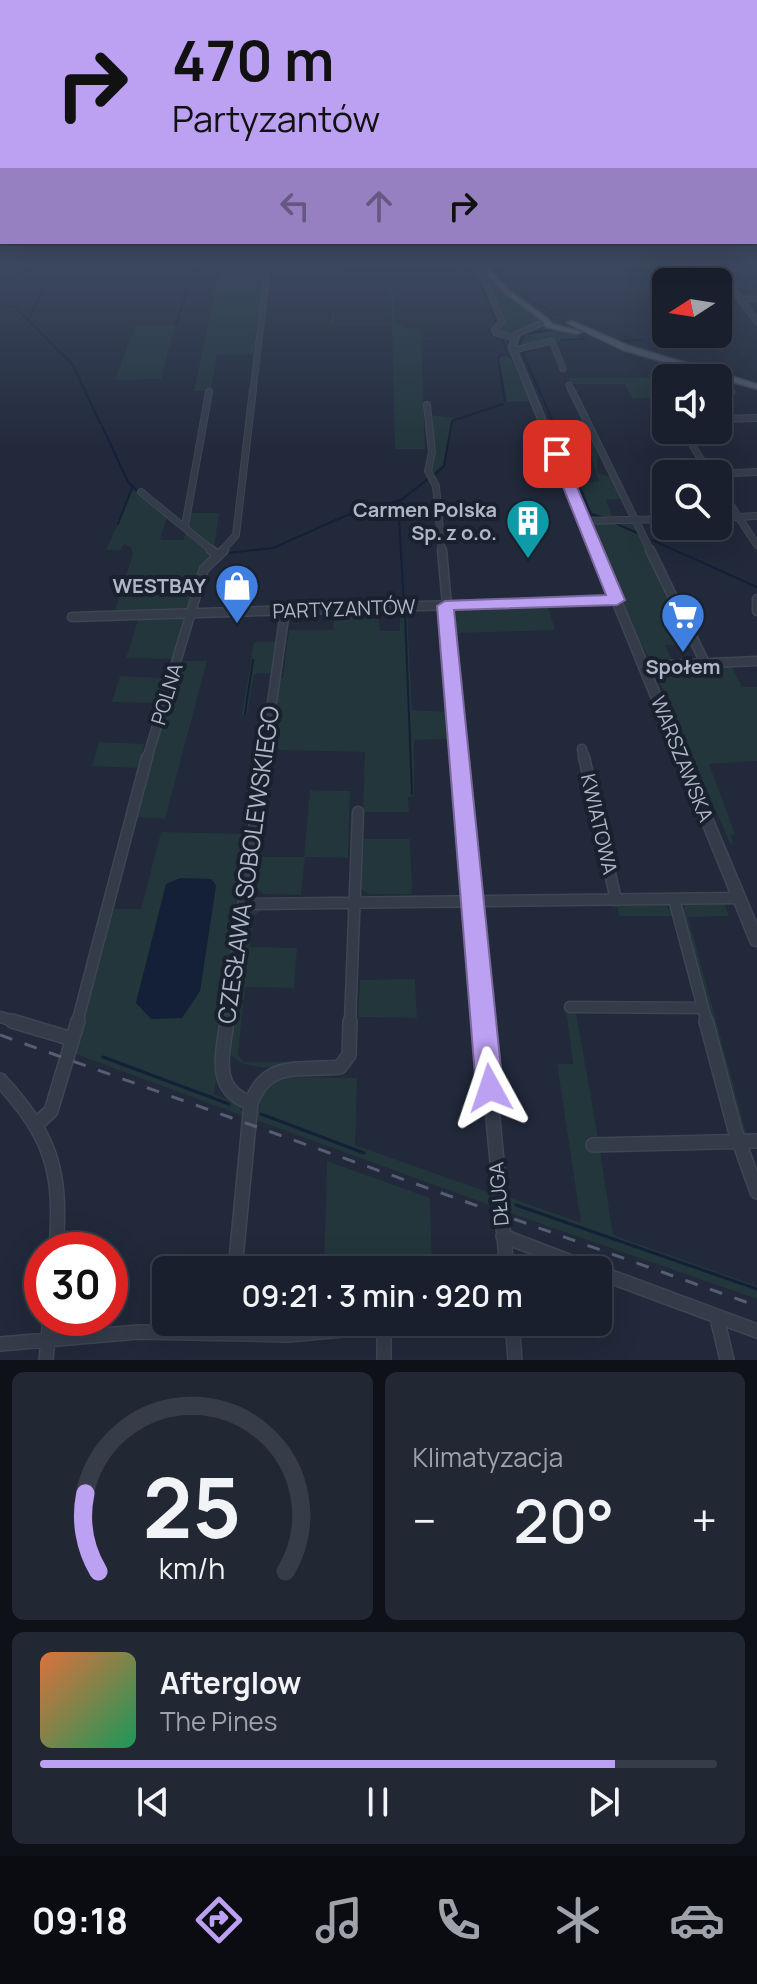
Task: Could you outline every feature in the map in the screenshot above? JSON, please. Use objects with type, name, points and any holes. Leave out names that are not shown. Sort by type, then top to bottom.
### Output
[{"type":"main road","points":[[558,327],[670,364]]},
{"type":"main road","points":[[581,327],[626,348],[757,388]]},
{"type":"main road","points":[[732,383],[757,388]]},
{"type":"street","name":"POLNA","points":[[38,1123],[56,1101],[125,831],[206,565],[232,544],[236,535],[261,327]]},
{"type":"street","points":[[498,327],[496,333],[512,336],[552,327]]},
{"type":"street","points":[[512,336],[531,327]]},
{"type":"street","points":[[512,336],[515,352],[552,341],[563,369]]},
{"type":"street","name":"WARSZAWSKA","points":[[515,352],[739,898],[751,914],[757,941]]},
{"type":"street","points":[[569,385],[705,663]]},
{"type":"street","points":[[185,526],[209,392]]},
{"type":"street","name":"DŁUGA","points":[[427,405],[432,452],[428,471],[436,486],[505,1256]]},
{"type":"street","points":[[732,419],[757,418]]},
{"type":"street","points":[[732,473],[757,472]]},
{"type":"street","points":[[141,492],[217,555]]},
{"type":"street","points":[[732,508],[757,545]]},
{"type":"street","points":[[732,517],[757,516]]},
{"type":"street","points":[[585,521],[652,519]]},
{"type":"street","points":[[757,599],[757,611]]},
{"type":"street","name":"PARTYZANTÓW","points":[[72,617],[617,600]]},
{"type":"street","name":"CZESŁAWA SOBOLEWSKIEGO","points":[[251,1103],[229,1094],[221,1079],[285,611]]},
{"type":"street","points":[[644,666],[757,661]]},
{"type":"street","name":"KWIATOWA","points":[[582,749],[616,900]]},
{"type":"street","points":[[236,1256],[251,1103],[259,1082],[270,1073],[340,1067],[345,1063],[350,1043],[358,812]]},
{"type":"street","points":[[246,904],[739,898]]},
{"type":"street","points":[[674,899],[739,1142],[757,1192]]},
{"type":"street","points":[[570,1007],[702,1008]]},
{"type":"street","points":[[0,1017],[72,1039]]},
{"type":"street","points":[[0,1080],[38,1123],[57,1165],[61,1198],[58,1232]]},
{"type":"street","points":[[593,1145],[757,1141]]},
{"type":"street","points":[[503,1236],[555,1256]]},
{"type":"street","points":[[612,1277],[757,1331]]},
{"type":"street","points":[[717,1318],[727,1360]]},
{"type":"street","points":[[0,1344],[152,1331]]},
{"type":"street","points":[[384,1336],[384,1360]]},
{"type":"street","points":[[513,1336],[515,1360]]},
{"type":"street","points":[[46,1360],[48,1338]]},
{"type":"green space","points":[[134,327],[174,327],[161,379],[115,380]]},
{"type":"green space","points":[[208,327],[256,327],[255,340],[248,340],[255,341],[253,354],[217,355],[211,391],[194,391]]},
{"type":"green space","points":[[392,327],[419,329],[422,338],[497,337],[421,339],[425,449],[395,449]]},
{"type":"green space","points":[[502,327],[528,327],[512,333],[497,331]]},
{"type":"green space","points":[[565,330],[584,340],[556,342],[553,337],[520,346],[524,335]]},
{"type":"green space","points":[[502,355],[511,359],[530,401],[507,402],[499,359]]},
{"type":"green space","points":[[569,378],[652,378],[652,398],[632,398],[625,384],[572,384]]},
{"type":"green space","points":[[430,415],[452,418],[443,465],[431,475]]},
{"type":"green space","points":[[584,435],[589,435],[598,451],[597,472],[612,478],[622,499],[606,500],[612,515],[608,519],[592,513],[580,484],[599,481]]},
{"type":"green space","points":[[133,490],[167,517],[160,540],[183,540],[186,532],[211,553],[204,563],[189,611],[114,613],[133,554],[131,547],[124,544],[121,550],[106,550]]},
{"type":"green space","points":[[191,513],[219,513],[214,548],[189,527]]},
{"type":"green space","points":[[599,523],[634,523],[638,532],[617,524],[639,535],[692,644],[665,645],[672,661],[652,661],[642,647],[592,527]]},
{"type":"green space","points":[[548,606],[555,630],[457,633],[455,611],[460,609]]},
{"type":"green space","points":[[407,610],[412,710],[450,712],[452,739],[414,740],[414,796],[408,797],[409,812],[363,812],[365,752],[280,750],[275,746],[278,719],[272,718],[278,678],[283,678],[289,630],[333,630],[334,613],[378,611],[380,631],[400,631],[400,611]]},
{"type":"green space","points":[[179,616],[184,619],[172,659],[126,658],[139,617]]},
{"type":"green space","points":[[254,642],[276,642],[272,673],[254,674],[247,715],[242,715]]},
{"type":"green space","points":[[180,661],[207,661],[165,819],[134,817]]},
{"type":"green space","points":[[731,665],[742,687],[757,687],[757,761],[709,764],[735,834],[730,835],[734,844],[730,843],[655,672]]},
{"type":"green space","points":[[167,674],[158,703],[112,702],[120,676],[160,678]]},
{"type":"green space","points":[[99,742],[145,744],[137,768],[92,766]]},
{"type":"green space","points":[[310,790],[350,791],[348,858],[305,857],[301,895],[263,894],[257,888],[261,857],[304,857]]},
{"type":"green space","points":[[161,832],[250,834],[214,1094],[238,1104],[246,1117],[73,1053],[108,909],[141,909]],"holes":[[[166,884],[216,885],[200,991],[136,1003]]]},
{"type":"green space","points":[[363,839],[410,839],[412,894],[369,894],[361,889]]},
{"type":"green space","points":[[724,903],[729,916],[688,917],[748,1139],[742,1134],[682,910],[686,904]]},
{"type":"green space","points":[[617,904],[666,904],[673,916],[619,916]]},
{"type":"green space","points":[[282,906],[284,909],[262,909],[254,916],[250,947],[297,948],[294,988],[246,987],[244,1000],[237,999],[234,996],[248,914],[253,909]]},
{"type":"green space","points":[[415,979],[417,1018],[358,1017],[360,980]]},
{"type":"green space","points":[[243,1005],[238,1055],[244,1062],[286,1062],[285,1067],[247,1065],[228,1052],[232,1006]]},
{"type":"green space","points":[[566,1009],[576,1012],[598,1138],[590,1142],[600,1150],[613,1235],[757,1286],[757,1299],[507,1212],[506,1196],[581,1223],[557,1064],[573,1064]]},
{"type":"green space","points":[[272,1077],[357,1078],[355,1145],[490,1193],[492,1206],[253,1119],[259,1110],[262,1084]]},
{"type":"green space","points":[[327,1161],[430,1198],[432,1256],[324,1256]]},
{"type":"water","points":[[180,878],[211,879],[216,885],[200,991],[182,1018],[151,1019],[136,1003],[166,884]]},
{"type":"waterway","points":[[35,327],[73,365],[100,423]]},
{"type":"waterway","points":[[492,327],[489,330],[492,334]]},
{"type":"waterway","points":[[528,334],[558,329]]},
{"type":"waterway","points":[[519,346],[524,336]]},
{"type":"waterway","points":[[502,339],[506,349]]},
{"type":"waterway","points":[[561,340],[585,339]]},
{"type":"waterway","points":[[611,339],[631,347]]},
{"type":"waterway","points":[[620,341],[643,340]]},
{"type":"waterway","points":[[524,352],[541,346]]},
{"type":"waterway","points":[[522,352],[543,399]]},
{"type":"waterway","points":[[503,354],[498,358],[505,401]]},
{"type":"waterway","points":[[544,401],[591,514],[605,518]]},
{"type":"waterway","points":[[433,476],[444,466],[452,421],[503,404]]},
{"type":"waterway","points":[[102,426],[128,482],[140,493]]},
{"type":"waterway","points":[[227,553],[273,548],[345,516],[401,500],[428,479]]},
{"type":"waterway","points":[[118,524],[132,488]]},
{"type":"waterway","points":[[398,502],[404,604]]},
{"type":"waterway","points":[[617,524],[637,533]]},
{"type":"waterway","points":[[652,540],[757,587]]},
{"type":"waterway","points":[[405,612],[412,794]]},
{"type":"waterway","points":[[245,714],[253,660]]},
{"type":"waterway","points":[[0,1023],[7,1025]]},
{"type":"waterway","points":[[39,1036],[57,1042]]},
{"type":"waterway","points":[[103,1057],[229,1104]]},
{"type":"waterway","points":[[261,1114],[364,1153]]},
{"type":"waterway","points":[[516,1205],[757,1289]]},
{"type":"railway","points":[[0,1035],[757,1306]]},
{"type":"place","name":"Carmen Polska Sp. z o.o.","points":[[528,560]]},
{"type":"place","name":"WESTBAY","points":[[237,625]]},
{"type":"place","name":"Społem","points":[[683,654]]},
{"type":"route","points":[[490,1088],[445,606],[617,600],[557,454]]}]
